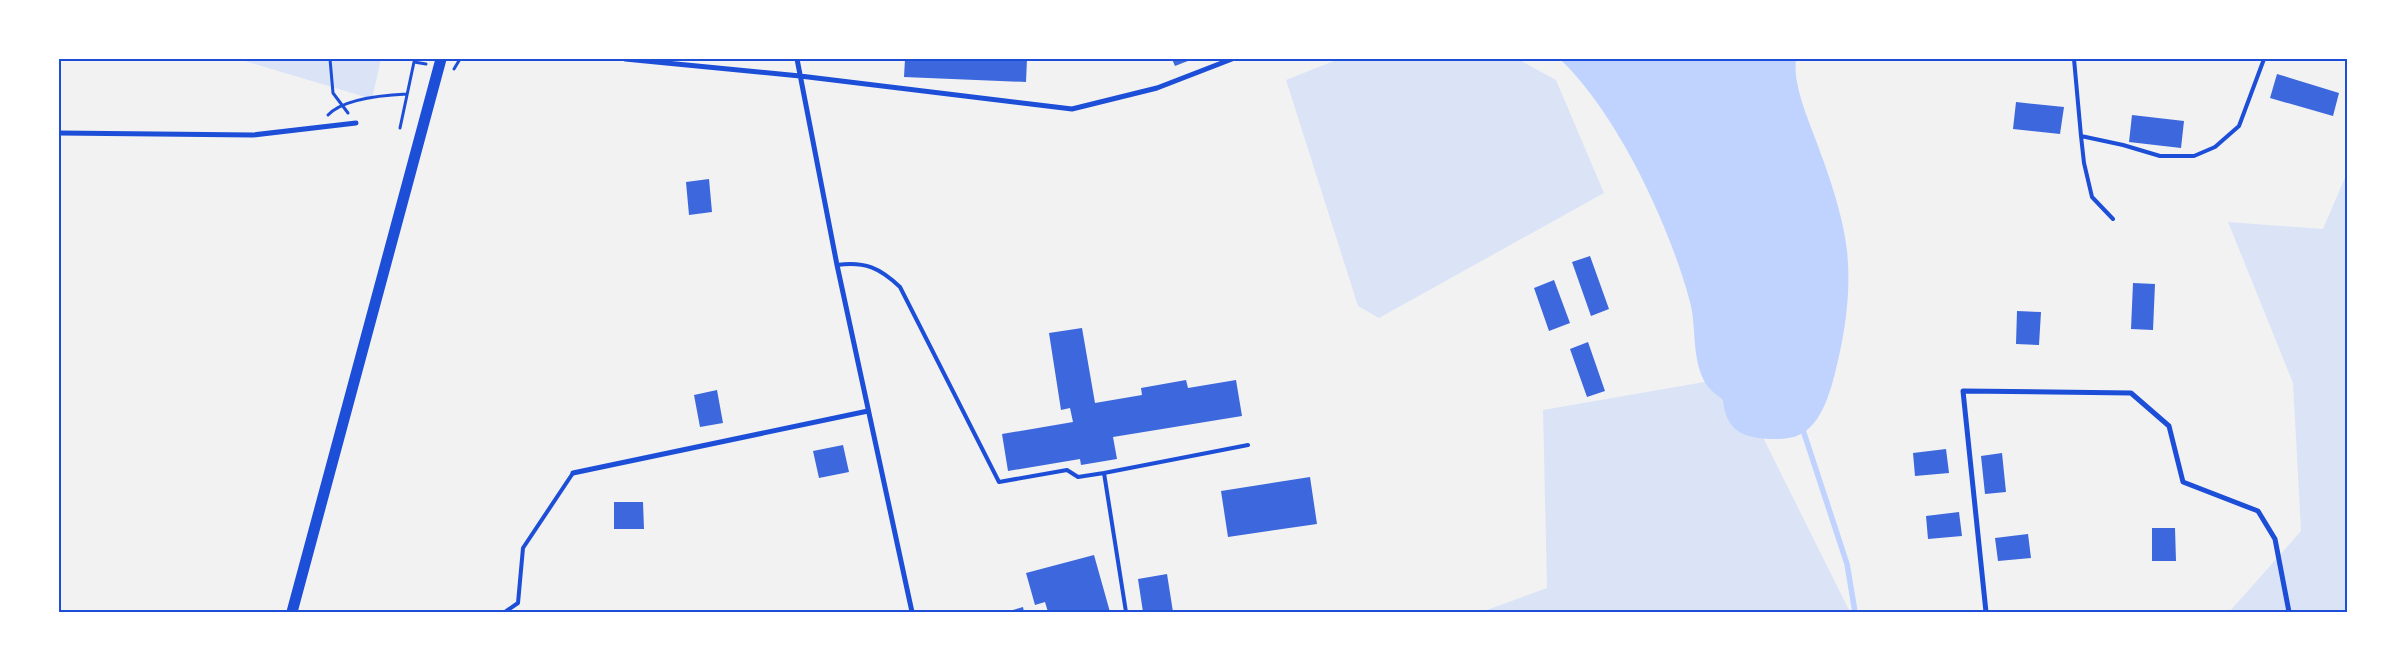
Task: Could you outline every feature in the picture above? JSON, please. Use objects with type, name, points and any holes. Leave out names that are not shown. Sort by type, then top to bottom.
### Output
[{"type":"main road","points":[[292,612],[441,59]]},
{"type":"street","points":[[625,59],[800,76],[1072,109],[1157,88],[1232,59]]},
{"type":"street","points":[[797,59],[837,265],[912,612]]},
{"type":"street","points":[[59,133],[253,135],[356,123]]},
{"type":"street","points":[[1986,612],[1963,391],[2130,393],[2169,426],[2183,482],[2258,511],[2275,539],[2289,612]]},
{"type":"street","points":[[573,473],[868,411]]},
{"type":"lane","points":[[2074,59],[2084,163],[2092,196],[2112,219]]},
{"type":"lane","points":[[2082,136],[2160,156],[2194,156],[2215,147],[2239,126],[2264,59]]},
{"type":"lane","points":[[837,265],[854,262],[885,272],[900,287],[999,482],[1067,470],[1078,477],[1248,445]]},
{"type":"lane","points":[[505,612],[518,603],[523,548],[573,473]]},
{"type":"lane","points":[[1104,473],[1126,612]]},
{"type":"path","points":[[330,59],[333,93],[356,123]]},
{"type":"path","points":[[400,128],[414,62]]},
{"type":"path","points":[[315,128],[333,109],[342,105],[370,98],[407,94]]},
{"type":"shaded area","points":[[238,59],[381,59],[372,99]]},
{"type":"shaded area","points":[[1339,59],[1522,59],[1523,62],[1556,80],[1604,193],[1379,318],[1358,306],[1286,80]]},
{"type":"shaded area","points":[[2347,173],[2347,612],[2229,612],[2301,531],[2293,383],[2228,222],[2323,229]]},
{"type":"shaded area","points":[[1733,377],[1850,612],[1481,612],[1547,588],[1543,410]]},
{"type":"water","points":[[1560,59],[1796,59],[1797,83],[1800,95],[1829,176],[1841,218],[1848,271],[1845,323],[1833,381],[1819,416],[1801,434],[1783,439],[1752,437],[1732,426],[1725,411],[1723,400],[1706,384],[1701,374],[1696,354],[1690,302],[1681,272],[1655,206],[1639,172],[1602,109]]},
{"type":"building","points":[[905,59],[1027,59],[1026,82],[904,77]]},
{"type":"building","points":[[1172,59],[1193,59],[1175,66]]},
{"type":"building","points":[[2277,74],[2339,93],[2333,116],[2270,98]]},
{"type":"building","points":[[2016,102],[2064,107],[2060,134],[2013,129]]},
{"type":"building","points":[[2132,115],[2184,121],[2181,148],[2129,142]]},
{"type":"building","points":[[709,179],[712,212],[689,215],[686,182]]},
{"type":"building","points":[[1590,256],[1609,309],[1591,316],[1572,262]]},
{"type":"building","points":[[1554,280],[1570,323],[1549,331],[1534,288]]},
{"type":"building","points":[[2133,283],[2155,284],[2153,330],[2131,329]]},
{"type":"building","points":[[2017,311],[2041,312],[2039,345],[2016,344]]},
{"type":"building","points":[[1082,328],[1095,403],[1142,395],[1141,388],[1186,380],[1188,388],[1236,380],[1242,416],[1113,437],[1117,459],[1081,465],[1080,459],[1008,471],[1002,434],[1073,422],[1070,408],[1061,410],[1049,333]]},
{"type":"building","points":[[1588,342],[1605,391],[1587,397],[1570,349]]},
{"type":"building","points":[[717,390],[723,423],[700,427],[694,395]]},
{"type":"building","points":[[843,445],[849,472],[819,478],[813,451]]},
{"type":"building","points":[[1946,449],[1949,473],[1915,476],[1913,453]]},
{"type":"building","points":[[2002,453],[2006,492],[1985,494],[1981,456]]},
{"type":"building","points":[[1310,477],[1317,524],[1228,537],[1221,491]]},
{"type":"building","points":[[614,502],[643,502],[644,529],[614,529]]},
{"type":"building","points":[[1959,512],[1962,536],[1928,539],[1926,516]]},
{"type":"building","points":[[2152,528],[2175,528],[2176,561],[2152,561]]},
{"type":"building","points":[[2028,534],[2031,558],[1998,561],[1995,538]]},
{"type":"building","points":[[1094,555],[1110,612],[1048,612],[1045,602],[1035,605],[1026,573]]},
{"type":"building","points":[[1167,574],[1173,612],[1143,612],[1138,579]]},
{"type":"building","points":[[1023,607],[1024,612],[1006,612]]},
{"type":"waterway","points":[[1802,427],[1847,564],[1855,612]]}]
